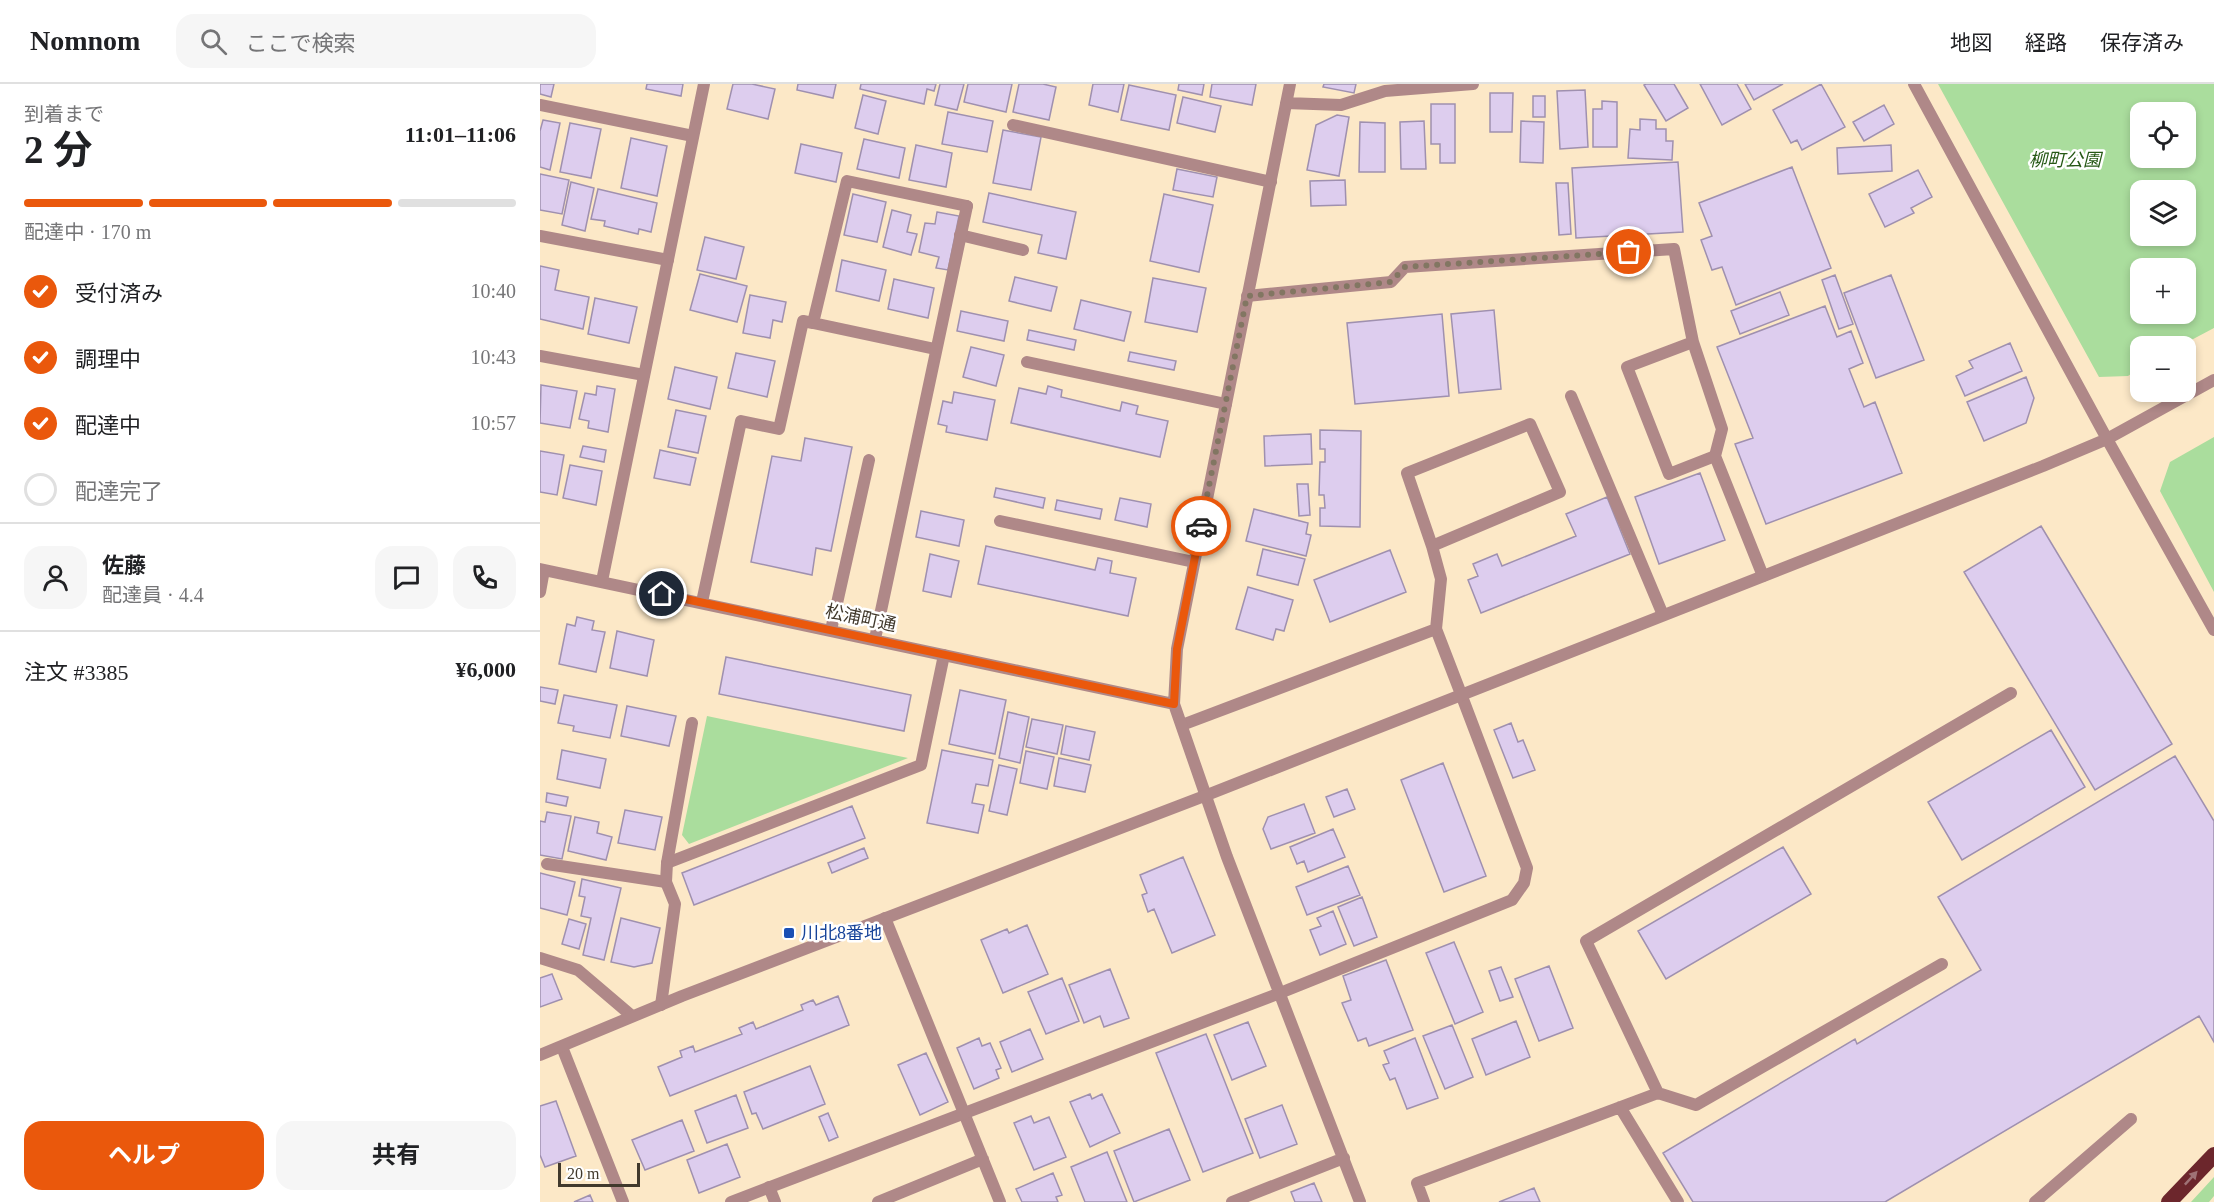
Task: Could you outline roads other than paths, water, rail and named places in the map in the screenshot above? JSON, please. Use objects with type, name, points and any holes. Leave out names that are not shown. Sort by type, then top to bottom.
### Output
[{"type":"highway","points":[[2169,1202],[2214,1155]]},
{"type":"street","points":[[602,581],[704,84]]},
{"type":"street","points":[[1290,84],[1177,649],[1174,704],[1227,857],[1360,1202]]},
{"type":"street","points":[[1286,103],[1341,105],[1385,91],[1473,84]]},
{"type":"street","points":[[1914,84],[2107,439],[2214,630]]},
{"type":"street","points":[[540,105],[693,136]]},
{"type":"street","points":[[1013,125],[1271,182]]},
{"type":"street","points":[[813,323],[847,180],[967,206],[874,639]]},
{"type":"street","points":[[960,235],[1023,250]]},
{"type":"street","points":[[540,236],[668,260]]},
{"type":"street","points":[[1247,296],[1391,282],[1405,267],[1674,249],[1693,342],[1722,429],[1715,456],[1763,576]]},
{"type":"street","points":[[702,602],[741,421],[779,429],[803,321],[935,349]]},
{"type":"street","points":[[1693,342],[1628,367],[1669,474],[1715,456]]},
{"type":"street","points":[[540,356],[644,375]]},
{"type":"street","points":[[1027,362],[1226,404]]},
{"type":"street","points":[[540,1055],[632,1016],[1207,795],[2107,439],[2214,380]]},
{"type":"street","points":[[1571,396],[1663,615]]},
{"type":"street","points":[[731,1202],[1280,993],[1512,900],[1524,883],[1527,867],[1436,629],[1441,579],[1407,473],[1530,424],[1560,492],[1432,546]]},
{"type":"street","points":[[831,630],[869,460]]},
{"type":"street","points":[[1000,521],[1194,562]]},
{"type":"street","points":[[540,592],[542,569]]},
{"type":"street","name":"松浦町通","points":[[542,569],[1174,704]]},
{"type":"street","points":[[1182,725],[1436,629]]},
{"type":"street","points":[[667,863],[921,765],[944,655]]},
{"type":"street","points":[[1658,1093],[1586,941],[2011,693]]},
{"type":"street","points":[[661,1005],[675,904],[666,882],[667,863],[692,723]]},
{"type":"street","points":[[547,864],[666,882]]},
{"type":"street","points":[[885,918],[1000,1202]]},
{"type":"street","points":[[540,958],[578,970],[632,1016]]},
{"type":"street","points":[[1425,1202],[1417,1183],[1658,1093],[1695,1105],[1942,964]]},
{"type":"street","points":[[562,1047],[623,1202]]},
{"type":"street","points":[[1620,1107],[1678,1202]]},
{"type":"street","points":[[2035,1202],[2131,1119]]},
{"type":"street","points":[[1232,1202],[1344,1158]]},
{"type":"street","points":[[878,1202],[983,1159]]},
{"type":"street","points":[[769,1187],[775,1202]]},
{"type":"place","name":"川北8番地","points":[[789,933]]},
{"type":"park label","name":"柳町公園","points":[[2065,160]]}]
